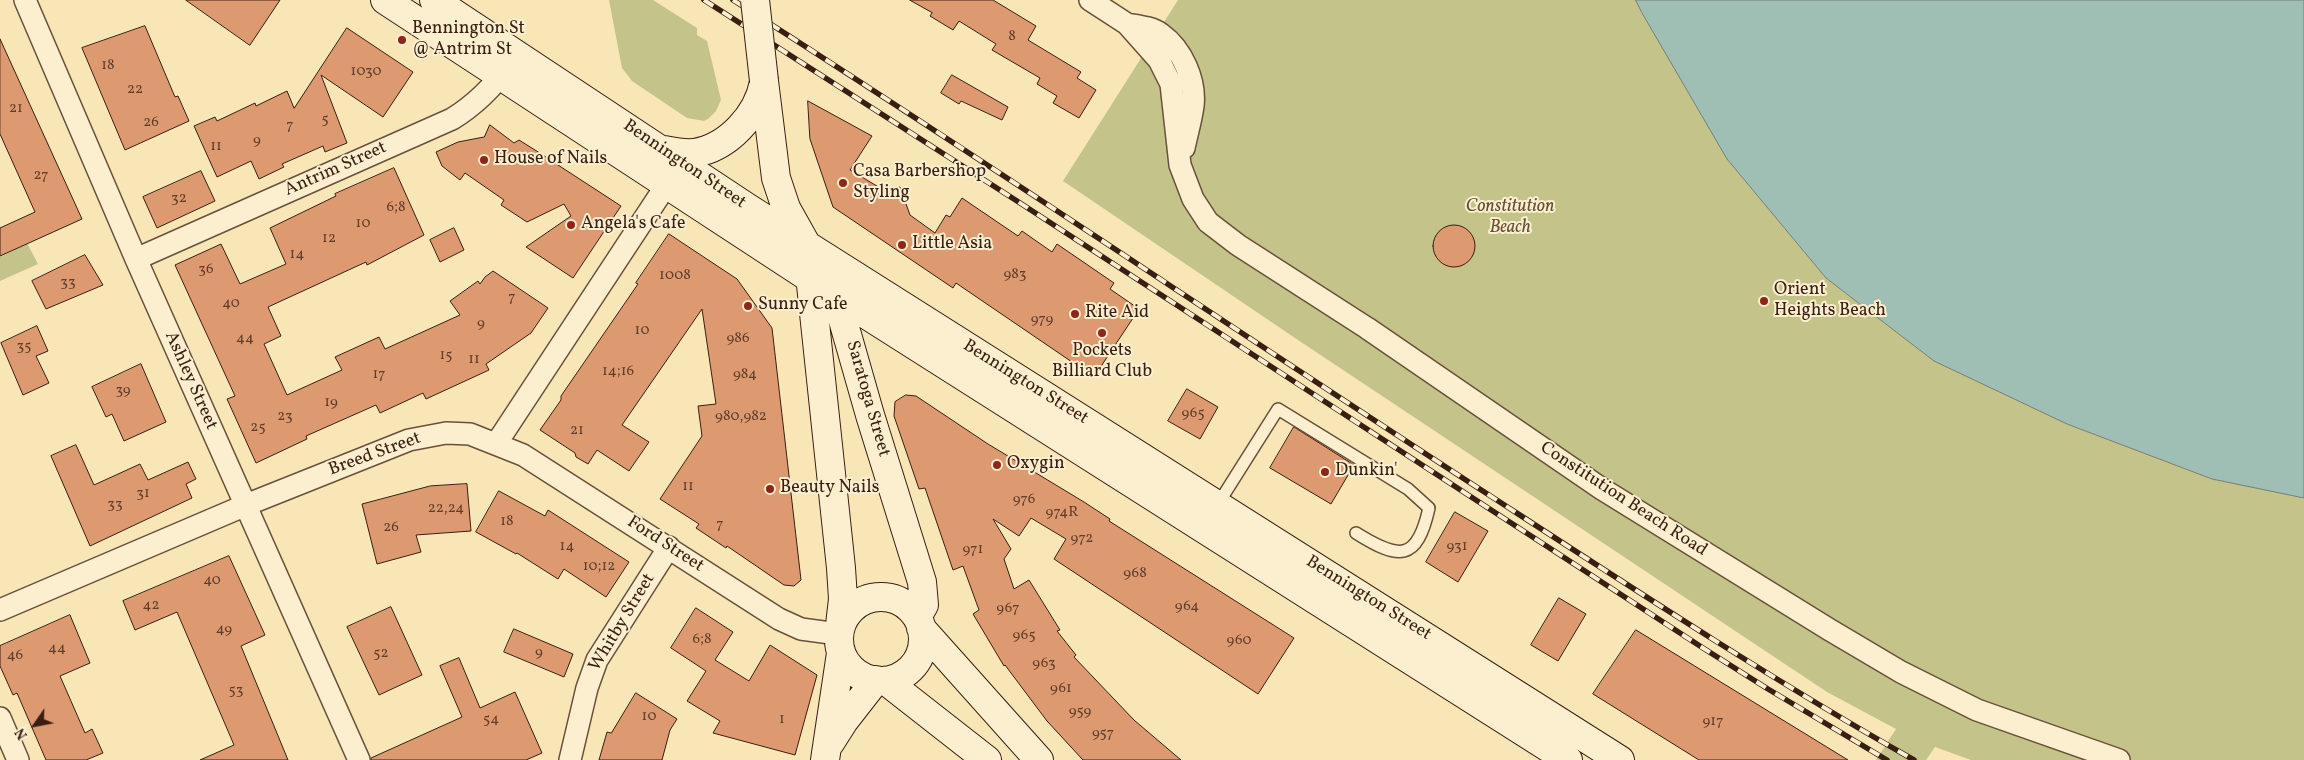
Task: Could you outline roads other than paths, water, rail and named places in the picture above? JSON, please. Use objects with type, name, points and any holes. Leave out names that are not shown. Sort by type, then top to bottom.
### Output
[{"type":"main road","name":"Bennington Street","points":[[386,0],[837,296],[1320,586],[1427,636],[1620,760]]},
{"type":"main road","name":"Bennington Street","points":[[434,0],[806,244],[1218,504],[1412,661],[1568,760]]},
{"type":"main road","name":"Saratoga Street","points":[[754,0],[778,186],[786,208],[806,244],[828,277],[837,296],[868,409],[922,582],[924,605],[919,622]]},
{"type":"main road","points":[[664,150],[695,153],[721,142],[738,129],[752,113],[760,97],[764,81]]},
{"type":"main road","name":"Saratoga Street","points":[[806,244],[842,577],[843,608],[827,753]]},
{"type":"main road","points":[[919,622],[923,645],[916,662],[903,675],[881,681],[867,679],[851,669],[840,638],[851,609],[876,596],[895,599],[904,603],[1040,760]]},
{"type":"main road","points":[[1412,661],[1427,636]]},
{"type":"main road","points":[[827,753],[838,729],[881,681]]},
{"type":"main road","points":[[881,681],[987,760]]},
{"type":"main road","points":[[1496,714],[1512,690]]},
{"type":"street","name":"Ashley Street","points":[[25,0],[136,259],[359,760]]},
{"type":"street","name":"Constitution Beach Road","points":[[1090,0],[1127,24],[1159,60],[1171,84],[1180,165],[1193,199],[1208,222],[1238,245],[1367,328],[1602,489],[1901,672],[1977,710],[2119,760]]},
{"type":"street","name":"Antrim Street","points":[[136,259],[452,119],[475,103],[501,76],[517,54]]},
{"type":"street","points":[[496,444],[667,184]]},
{"type":"street","name":"Breed Street","points":[[0,610],[246,505],[409,440],[446,434],[470,434],[496,444]]},
{"type":"street","name":"Ford Street","points":[[496,444],[541,465],[789,624],[840,638]]},
{"type":"street","name":"Whitby Street","points":[[570,760],[587,688],[597,660],[669,547]]},
{"type":"street","points":[[0,718],[18,760]]},
{"type":"lane","points":[[1218,504],[1278,408],[1408,489],[1429,508],[1420,540],[1411,550],[1397,552],[1378,547],[1356,533]]},
{"type":"water","points":[[1636,0],[2304,0],[2304,498],[2212,479],[2067,424],[1934,361],[1826,278],[1727,159]]},
{"type":"railway","points":[[704,0],[1017,201],[1703,648],[1887,760]]},
{"type":"railway","points":[[733,0],[1647,597],[1806,697],[1914,760]]},
{"type":"place","name":"Bennington St @ Antrim St","points":[[402,40]]},
{"type":"place","name":"House of Nails","points":[[484,160]]},
{"type":"place","name":"Casa Barbershop Styling","points":[[843,183]]},
{"type":"place","name":"Angela's Cafe","points":[[571,225]]},
{"type":"place","name":"Little Asia","points":[[902,245]]},
{"type":"place","name":"Orient Heights Beach","points":[[1764,301]]},
{"type":"place","name":"Sunny Cafe","points":[[748,306]]},
{"type":"place","name":"Rite Aid","points":[[1075,314]]},
{"type":"place","name":"Pockets Billiard Club","points":[[1102,333]]},
{"type":"place","name":"Oxygin","points":[[997,465]]},
{"type":"place","name":"Dunkin'","points":[[1325,472]]},
{"type":"place","name":"Beauty Nails","points":[[770,489]]},
{"type":"park label","name":"Constitution Beach","points":[[1510,218]]}]
